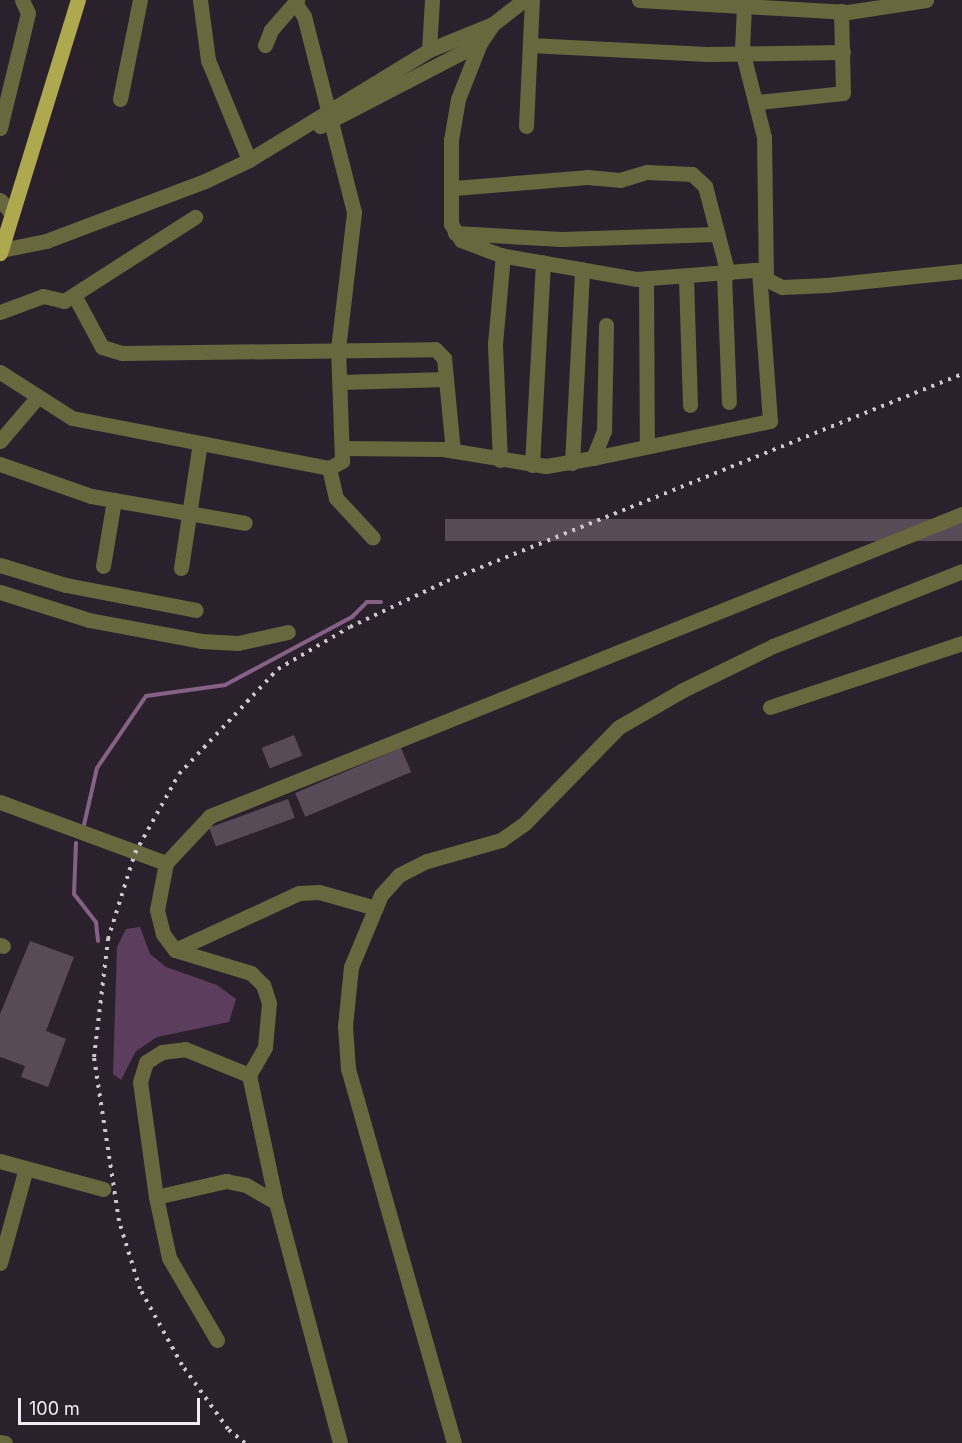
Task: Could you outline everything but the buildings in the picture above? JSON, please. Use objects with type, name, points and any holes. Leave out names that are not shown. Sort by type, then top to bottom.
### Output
[{"type":"main road","points":[[0,251],[78,0]]},
{"type":"street","points":[[0,128],[28,13],[22,0]]},
{"type":"street","points":[[120,99],[140,0]]},
{"type":"street","points":[[200,0],[208,60],[249,160]]},
{"type":"street","points":[[429,50],[432,0]]},
{"type":"street","points":[[327,117],[429,50],[493,24],[524,0]]},
{"type":"street","points":[[526,126],[532,0]]},
{"type":"street","points":[[639,0],[841,11],[926,0]]},
{"type":"street","points":[[0,372],[36,399],[72,418],[329,468],[342,461],[338,349],[354,212],[327,117],[304,16],[296,1],[265,45]]},
{"type":"street","points":[[342,448],[453,451],[532,465],[572,463],[770,421],[762,269],[759,102],[742,50],[744,6]]},
{"type":"street","points":[[759,102],[843,93],[841,11]]},
{"type":"street","points":[[454,233],[451,141],[458,99],[480,43],[493,24]]},
{"type":"street","points":[[0,251],[100,222],[249,160],[327,117],[480,43]]},
{"type":"street","points":[[530,45],[707,54],[742,50],[843,52]]},
{"type":"street","points":[[454,188],[587,177],[620,180],[647,172],[692,174],[705,186],[726,274],[729,402]]},
{"type":"street","points":[[0,200],[12,214]]},
{"type":"street","points":[[0,312],[43,296],[59,302],[74,295],[195,217]]},
{"type":"street","points":[[454,233],[561,239],[717,234]]},
{"type":"street","points":[[454,233],[473,246],[503,255],[646,279],[686,278],[762,269]]},
{"type":"street","points":[[500,460],[495,344],[503,255]]},
{"type":"street","points":[[532,465],[543,262]]},
{"type":"street","points":[[572,463],[582,269]]},
{"type":"street","points":[[762,269],[766,279],[782,287],[962,271]]},
{"type":"street","points":[[686,278],[690,405]]},
{"type":"street","points":[[646,279],[647,446]]},
{"type":"street","points":[[74,295],[102,347],[110,351],[435,349],[444,358],[453,451]]},
{"type":"street","points":[[593,458],[604,431],[606,325]]},
{"type":"street","points":[[340,382],[446,379]]},
{"type":"street","points":[[0,441],[36,399]]},
{"type":"street","points":[[181,568],[187,513],[200,444]]},
{"type":"street","points":[[0,464],[67,490],[245,523]]},
{"type":"street","points":[[329,468],[336,498],[373,538]]},
{"type":"street","points":[[103,566],[114,500]]},
{"type":"street","points":[[340,1443],[276,1202],[249,1075],[265,1047],[269,1003],[263,985],[251,973],[175,950],[163,934],[157,910],[166,863],[210,816],[256,794],[962,514]]},
{"type":"street","points":[[0,565],[66,585],[196,610]]},
{"type":"street","points":[[454,1443],[348,1069],[345,1026],[351,967],[376,908],[399,875],[427,861],[501,840],[524,824],[619,727],[681,691],[773,646],[962,571]]},
{"type":"street","points":[[0,592],[89,620],[201,641],[238,643],[288,632]]},
{"type":"street","points":[[770,706],[962,643]]},
{"type":"street","points":[[0,802],[166,863]]},
{"type":"street","points":[[175,950],[299,893],[319,892],[376,908]]},
{"type":"street","points":[[217,1340],[169,1258],[156,1197],[140,1082],[146,1062],[162,1052],[185,1049],[249,1075]]},
{"type":"street","points":[[0,1161],[103,1189]]},
{"type":"street","points":[[0,1263],[26,1168]]},
{"type":"street","points":[[156,1197],[226,1181],[246,1185],[276,1202]]},
{"type":"street","points":[[0,1442],[5,1443]]},
{"type":"shaded area","points":[[140,927],[150,954],[166,967],[217,985],[236,999],[229,1022],[157,1037],[136,1051],[121,1080],[113,1074],[117,947],[126,929]]},
{"type":"waterway","points":[[84,825],[97,768],[146,696],[225,685],[352,617],[367,602],[381,602]]},
{"type":"waterway","points":[[76,843],[74,894],[96,922],[98,941]]},
{"type":"railway","points":[[245,1443],[228,1429],[182,1365],[140,1289],[119,1221],[94,1057],[108,939],[135,853],[179,774],[278,669],[350,627],[447,581],[962,374]]}]
